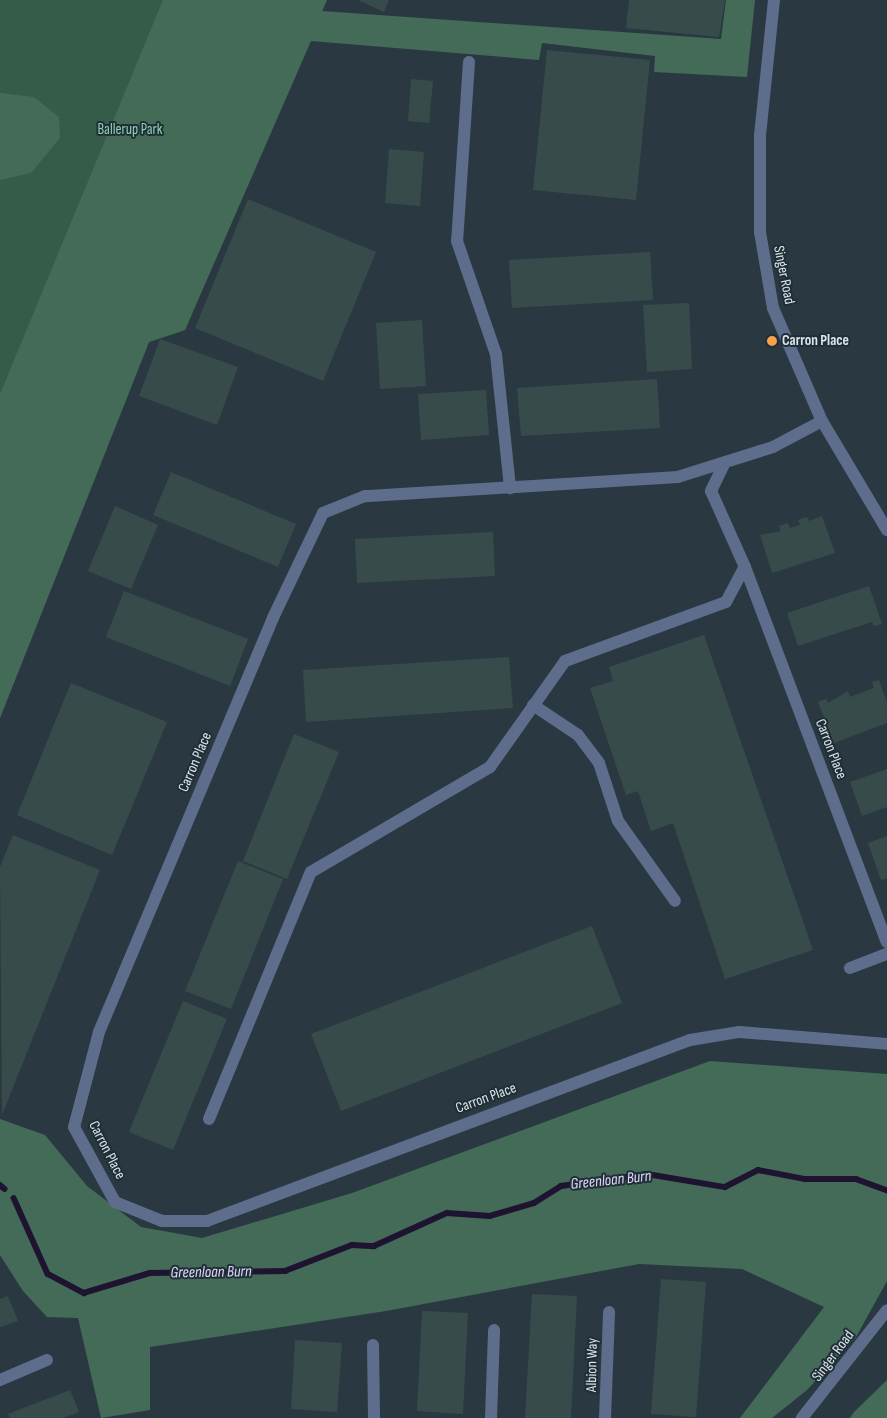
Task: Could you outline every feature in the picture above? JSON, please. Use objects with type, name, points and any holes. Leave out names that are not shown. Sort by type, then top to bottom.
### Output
[{"type":"street","name":"Singer Road","points":[[774,0],[760,135],[760,232],[773,308],[822,421],[887,530]]},
{"type":"street","points":[[469,62],[457,241],[496,354],[510,488]]},
{"type":"street","name":"Carron Place","points":[[822,421],[773,448],[678,477],[365,496],[322,513],[273,618],[99,1032],[74,1127],[115,1202],[162,1221],[207,1221],[690,1040],[739,1032],[887,1044]]},
{"type":"street","name":"Carron Place","points":[[726,462],[710,491],[744,567],[887,942]]},
{"type":"street","points":[[209,1119],[311,872],[490,767],[565,661],[726,602],[744,567]]},
{"type":"street","points":[[533,706],[578,735],[599,763],[618,821],[675,901]]},
{"type":"street","points":[[850,968],[887,954]]},
{"type":"street","name":"Singer Road","points":[[802,1418],[887,1310]]},
{"type":"street","name":"Albion Way","points":[[605,1418],[609,1312]]},
{"type":"street","points":[[491,1418],[494,1330]]},
{"type":"street","points":[[373,1345],[374,1418]]},
{"type":"street","points":[[0,1380],[47,1360]]},
{"type":"green space","name":"Ballerup Park","points":[[0,0],[327,0],[185,330],[149,342],[0,718]]},
{"type":"green space","name":"Ballerup Park","points":[[163,0],[327,0],[322,11],[721,39],[726,0],[755,0],[747,77],[654,72],[655,56],[542,43],[539,60],[311,41],[185,330],[149,342],[0,718],[0,394]]},
{"type":"green space","points":[[0,93],[34,97],[59,117],[60,138],[31,173],[0,180]]},
{"type":"green space","points":[[710,1061],[887,1074],[887,1281],[856,1337],[807,1390],[772,1418],[740,1418],[824,1307],[742,1269],[639,1264],[386,1311],[150,1347],[150,1410],[101,1418],[78,1318],[47,1317],[23,1291],[0,1255],[0,1119],[45,1135],[87,1186],[141,1227],[202,1238],[352,1193]]},
{"type":"green space","points":[[887,1380],[887,1418],[850,1418],[854,1412]]},
{"type":"building","points":[[358,0],[389,0],[384,12]]},
{"type":"building","points":[[629,0],[725,0],[719,37],[626,28]]},
{"type":"building","points":[[547,50],[650,60],[636,200],[533,190]]},
{"type":"building","points":[[411,79],[433,81],[429,123],[408,121]]},
{"type":"building","points":[[389,149],[424,152],[420,206],[385,203]]},
{"type":"building","points":[[248,199],[376,252],[323,381],[195,328]]},
{"type":"building","points":[[650,252],[653,300],[512,308],[509,260]]},
{"type":"building","points":[[689,303],[692,369],[647,372],[643,305]]},
{"type":"building","points":[[422,320],[426,386],[380,389],[376,323]]},
{"type":"building","points":[[160,339],[238,367],[217,425],[139,396]]},
{"type":"building","points":[[657,379],[660,428],[521,436],[517,388]]},
{"type":"building","points":[[486,390],[489,435],[421,440],[418,394]]},
{"type":"building","points":[[171,472],[296,524],[278,567],[153,515]]},
{"type":"building","points":[[115,506],[158,525],[131,589],[88,571]]},
{"type":"building","points":[[822,516],[835,553],[772,573],[760,535],[781,531],[779,526],[788,523],[790,528],[800,525],[798,520],[807,517],[809,521]]},
{"type":"building","points":[[493,532],[495,576],[357,583],[355,539]]},
{"type":"building","points":[[869,586],[882,624],[874,626],[872,622],[798,646],[787,613]]},
{"type":"building","points":[[124,591],[248,639],[230,686],[106,637]]},
{"type":"building","points":[[704,635],[813,950],[725,979],[673,823],[651,831],[638,791],[626,795],[590,688],[613,681],[609,667]]},
{"type":"building","points":[[509,657],[513,708],[306,722],[303,670]]},
{"type":"building","points":[[879,680],[887,702],[887,723],[834,743],[818,702],[826,699],[828,703],[848,691],[850,697],[874,688],[872,682]]},
{"type":"building","points":[[71,683],[167,722],[112,855],[17,815]]},
{"type":"building","points":[[294,734],[339,752],[287,879],[243,861]]},
{"type":"building","points":[[887,769],[887,807],[862,816],[850,782]]},
{"type":"building","points":[[13,835],[100,870],[2,1115],[0,867]]},
{"type":"building","points":[[887,836],[887,878],[881,880],[868,843]]},
{"type":"building","points":[[238,861],[283,879],[231,1009],[185,991]]},
{"type":"building","points":[[592,926],[622,1003],[341,1111],[311,1034]]},
{"type":"building","points":[[183,1001],[227,1019],[173,1150],[129,1132]]},
{"type":"building","points":[[661,1279],[706,1282],[696,1417],[651,1414]]},
{"type":"building","points":[[532,1294],[577,1296],[571,1418],[525,1418]]},
{"type":"building","points":[[8,1296],[18,1321],[0,1327],[0,1299]]},
{"type":"building","points":[[422,1311],[468,1313],[463,1414],[417,1411]]},
{"type":"building","points":[[295,1340],[342,1343],[337,1412],[291,1409]]},
{"type":"building","points":[[70,1390],[79,1412],[63,1418],[10,1418],[8,1414]]},
{"type":"waterway","name":"Greenloan Burn","points":[[14,1198],[48,1274],[84,1293],[150,1273],[285,1271],[352,1245],[374,1246],[447,1213],[490,1216],[534,1203],[561,1186],[647,1174],[725,1187],[758,1170],[805,1179],[856,1179],[887,1190]]},
{"type":"waterway","name":"Greenloan Burn","points":[[0,1185],[5,1189]]},
{"type":"place","name":"Carron Place","points":[[772,341]]}]
